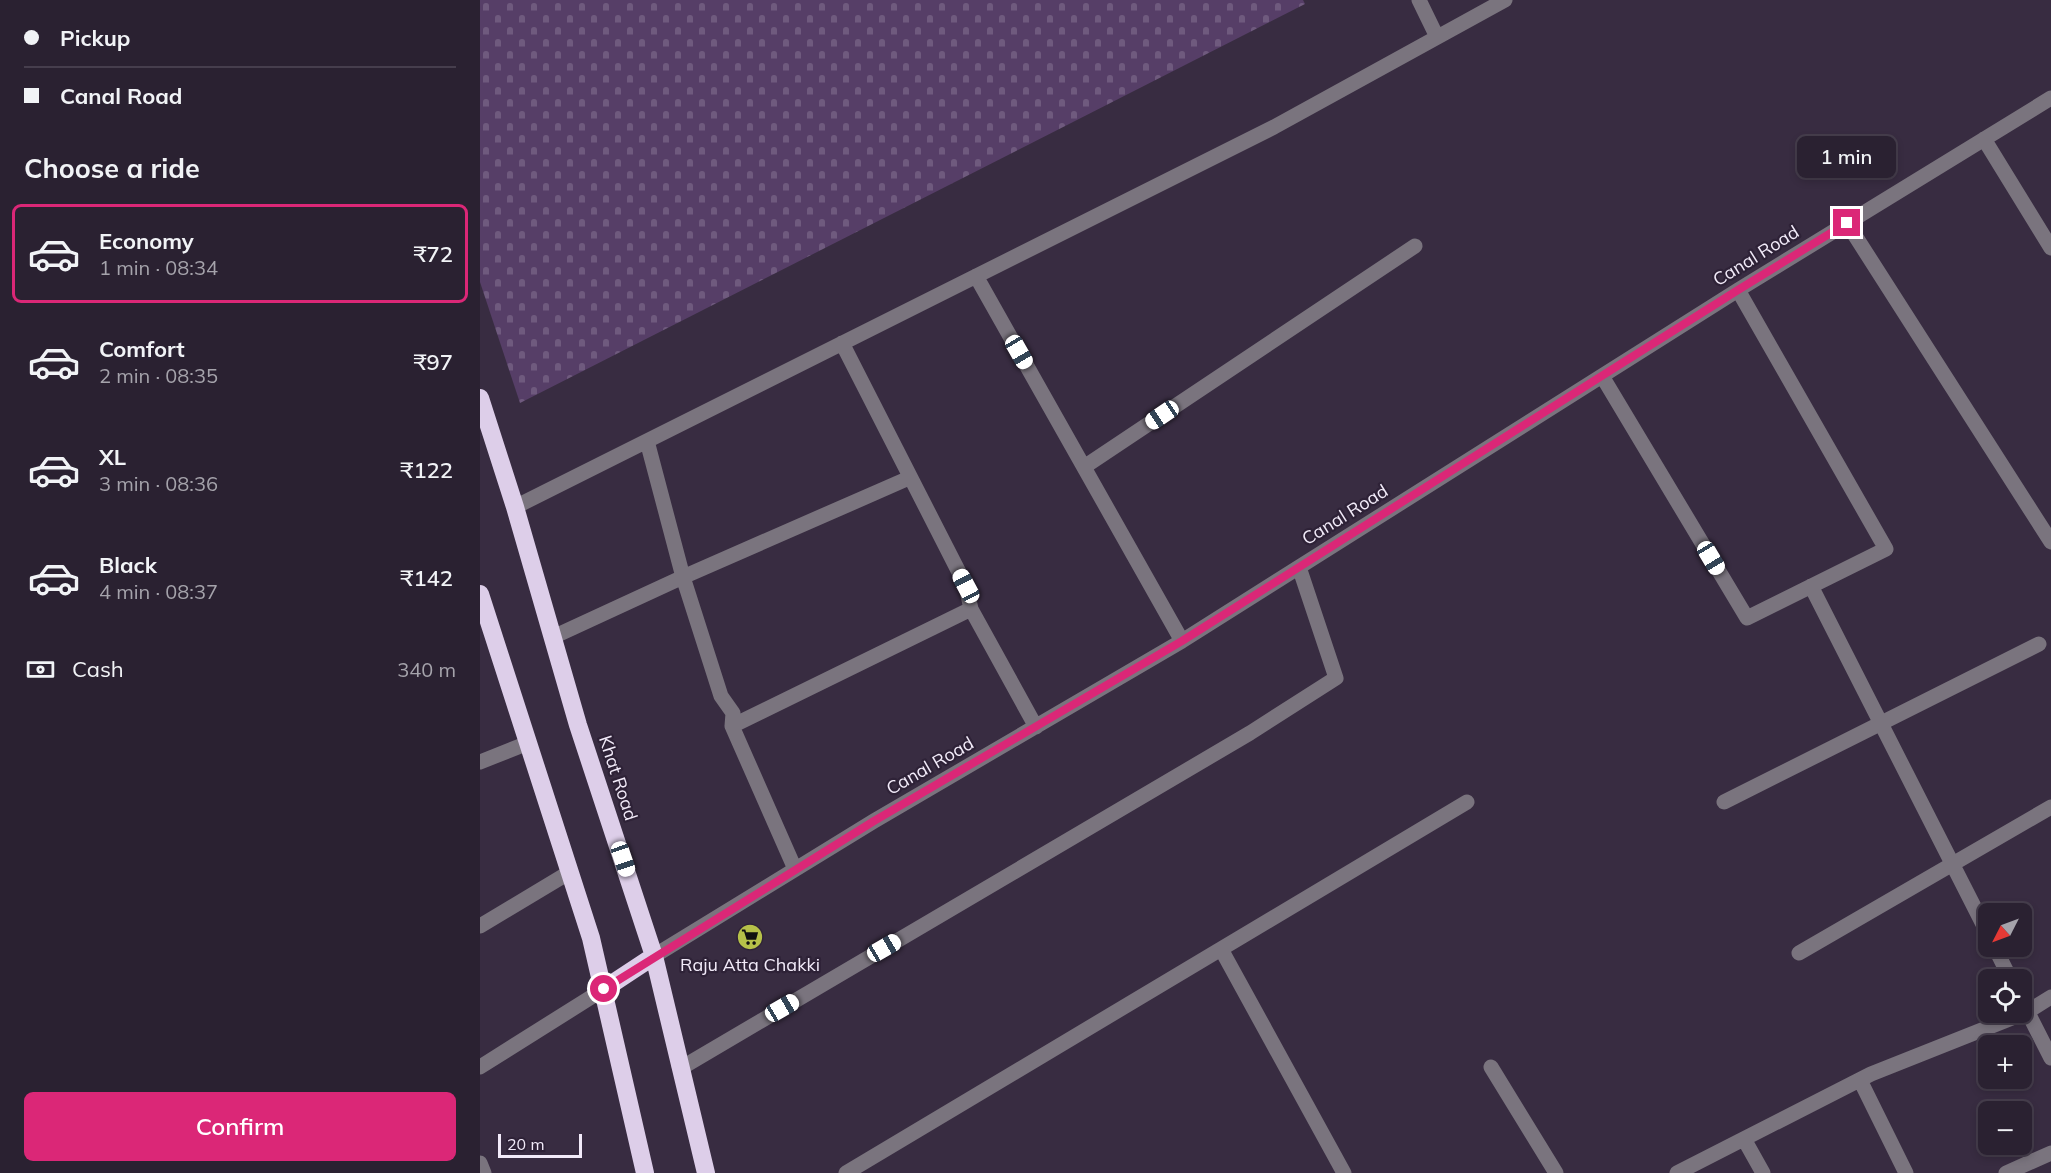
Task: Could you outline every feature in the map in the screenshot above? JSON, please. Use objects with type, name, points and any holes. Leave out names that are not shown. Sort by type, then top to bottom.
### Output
[{"type":"highway","name":"Khat Road","points":[[480,398],[515,507],[578,725],[654,956],[706,1173]]},
{"type":"highway","points":[[480,594],[591,938],[645,1173]]},
{"type":"highway","points":[[604,989],[654,956]]},
{"type":"street","points":[[1419,0],[1437,37]]},
{"type":"street","points":[[515,507],[1274,127],[1504,0]]},
{"type":"street","name":"Canal Road","points":[[654,956],[1182,641],[1738,290],[2051,98]]},
{"type":"street","points":[[1984,139],[2051,248]]},
{"type":"street","points":[[1847,223],[2051,542]]},
{"type":"street","points":[[1084,467],[1415,246]]},
{"type":"street","points":[[976,276],[1182,641]]},
{"type":"street","points":[[1602,376],[1747,618],[1886,549],[1738,290]]},
{"type":"street","points":[[842,343],[966,586],[971,609],[1036,727]]},
{"type":"street","points":[[646,441],[683,577],[721,696],[733,713],[732,726],[795,870]]},
{"type":"street","points":[[553,637],[909,478]]},
{"type":"street","points":[[680,1067],[1250,733],[1336,678],[1299,567]]},
{"type":"street","points":[[1811,586],[1978,915]]},
{"type":"street","points":[[732,726],[971,609]]},
{"type":"street","points":[[1724,802],[2039,644]]},
{"type":"street","points":[[480,762],[528,743]]},
{"type":"street","points":[[846,1173],[1467,802]]},
{"type":"street","points":[[1799,953],[2051,807]]},
{"type":"street","points":[[480,926],[570,872]]},
{"type":"street","points":[[1221,949],[1344,1173]]},
{"type":"street","points":[[480,1067],[604,989]]},
{"type":"street","points":[[2032,1004],[2051,997]]},
{"type":"street","points":[[2032,1020],[2051,1058]]},
{"type":"street","points":[[1677,1173],[1860,1080],[1987,1023]]},
{"type":"street","points":[[1491,1067],[1556,1173]]},
{"type":"street","points":[[1860,1080],[1906,1173]]},
{"type":"street","points":[[1744,1139],[1763,1173]]},
{"type":"street","points":[[2006,1173],[2051,1153]]},
{"type":"street","points":[[480,1163],[484,1173]]},
{"type":"green space","points":[[480,0],[1303,0],[1305,4],[520,403],[480,282]]},
{"type":"place","name":"Raju Atta Chakki","points":[[750,937]]},
{"type":"route","points":[[604,989],[874,821],[1182,641],[1847,223]]}]
